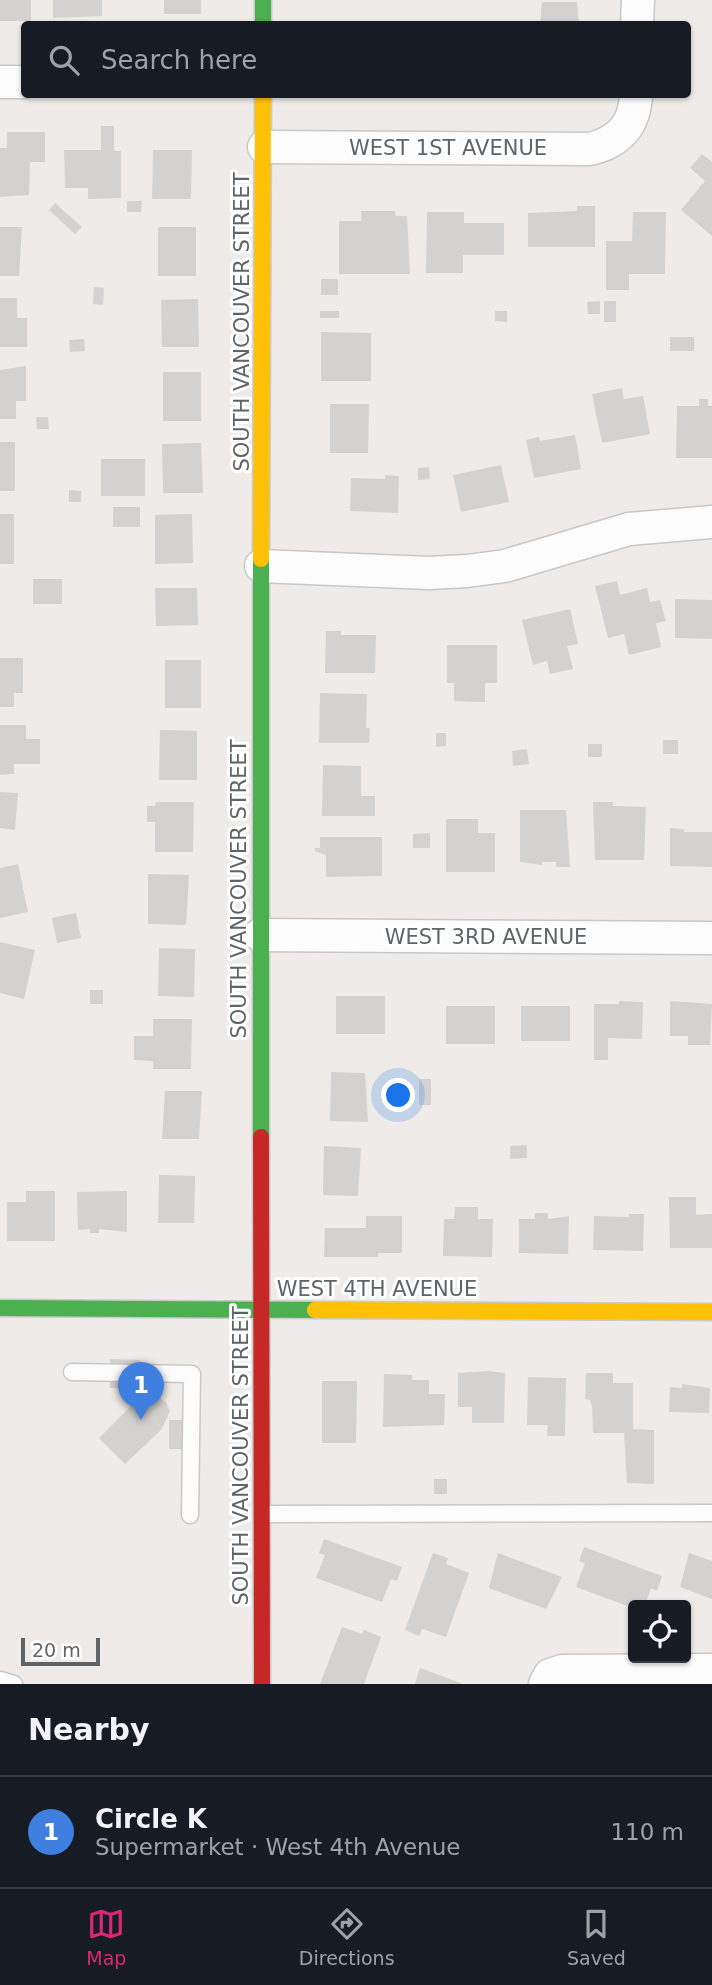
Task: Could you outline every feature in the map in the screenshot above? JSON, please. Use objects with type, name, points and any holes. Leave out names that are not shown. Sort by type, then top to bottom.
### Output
[{"type":"street","points":[[263,0],[263,21]]},
{"type":"street","points":[[637,21],[638,0]]},
{"type":"street","points":[[0,82],[21,82]]},
{"type":"street","name":"SOUTH VANCOUVER STREET","points":[[262,1684],[260,935],[263,98]]},
{"type":"street","name":"WEST 1ST AVENUE","points":[[264,147],[590,149],[605,146],[626,128],[633,118],[636,98]]},
{"type":"street","points":[[261,566],[429,573],[467,571],[505,566],[629,529],[712,522]]},
{"type":"street","name":"WEST 3RD AVENUE","points":[[260,935],[712,938]]},
{"type":"street","name":"WEST 4TH AVENUE","points":[[0,1307],[712,1312]]},
{"type":"street","points":[[548,1679],[562,1671],[712,1670]]},
{"type":"lane","points":[[72,1372],[192,1374],[190,1515]]},
{"type":"lane","points":[[262,1514],[712,1513]]},
{"type":"lane","points":[[0,1680],[14,1684]]},
{"type":"building","points":[[0,0],[31,0],[31,21],[0,21]]},
{"type":"building","points":[[53,0],[102,0],[102,16],[53,18]]},
{"type":"building","points":[[164,0],[201,0],[201,14],[164,14]]},
{"type":"building","points":[[542,2],[577,2],[579,21],[540,21]]},
{"type":"building","points":[[101,126],[114,126],[114,151],[121,151],[121,198],[88,199],[88,188],[65,188],[64,150],[101,150]]},
{"type":"building","points":[[7,132],[45,132],[45,162],[30,162],[29,195],[0,197],[0,148],[7,148]]},
{"type":"building","points":[[153,150],[192,150],[191,199],[152,199]]},
{"type":"building","points":[[702,154],[712,162],[712,236],[681,210],[705,181],[690,168]]},
{"type":"building","points":[[127,201],[142,201],[141,212],[127,212]]},
{"type":"building","points":[[55,203],[82,227],[75,234],[49,210]]},
{"type":"building","points":[[577,206],[595,206],[595,247],[528,247],[528,213],[577,211]]},
{"type":"building","points":[[361,211],[395,211],[396,216],[407,216],[410,274],[339,274],[339,221],[361,221]]},
{"type":"building","points":[[427,212],[464,212],[464,223],[504,223],[504,255],[463,255],[463,273],[426,273]]},
{"type":"building","points":[[633,212],[666,212],[665,274],[629,274],[629,290],[606,290],[606,241],[632,241]]},
{"type":"building","points":[[0,227],[22,227],[19,276],[0,276]]},
{"type":"building","points":[[158,227],[196,227],[196,276],[158,276]]},
{"type":"building","points":[[321,279],[338,279],[338,295],[321,295]]},
{"type":"building","points":[[94,287],[104,288],[103,305],[93,304]]},
{"type":"building","points":[[0,298],[17,298],[17,318],[27,318],[27,347],[0,347]]},
{"type":"building","points":[[198,299],[199,347],[162,347],[161,300]]},
{"type":"building","points":[[600,301],[600,314],[588,314],[587,302]]},
{"type":"building","points":[[604,301],[616,301],[616,322],[604,322]]},
{"type":"building","points":[[320,311],[339,311],[339,318],[320,318]]},
{"type":"building","points":[[495,311],[507,311],[507,322],[495,321]]},
{"type":"building","points":[[321,332],[371,333],[371,381],[321,381]]},
{"type":"building","points":[[670,337],[694,337],[694,351],[670,351]]},
{"type":"building","points":[[84,339],[85,351],[70,352],[69,340]]},
{"type":"building","points":[[26,366],[26,401],[16,401],[16,419],[0,419],[0,370]]},
{"type":"building","points":[[163,372],[201,372],[201,421],[163,421]]},
{"type":"building","points":[[622,388],[624,399],[643,396],[650,434],[602,443],[592,394]]},
{"type":"building","points":[[699,399],[708,399],[708,406],[712,406],[712,458],[676,458],[677,406],[699,406]]},
{"type":"building","points":[[330,404],[369,404],[368,453],[330,453]]},
{"type":"building","points":[[36,417],[48,417],[49,429],[37,429]]},
{"type":"building","points":[[575,435],[581,469],[534,478],[526,440],[539,437],[540,441]]},
{"type":"building","points":[[0,442],[15,442],[15,491],[0,491]]},
{"type":"building","points":[[201,443],[203,493],[163,493],[162,444]]},
{"type":"building","points":[[101,459],[145,459],[145,496],[101,496]]},
{"type":"building","points":[[501,465],[509,502],[461,512],[453,475]]},
{"type":"building","points":[[429,467],[430,479],[418,480],[418,468]]},
{"type":"building","points":[[385,475],[399,476],[398,513],[350,511],[351,478],[385,479]]},
{"type":"building","points":[[69,490],[81,491],[81,502],[69,502]]},
{"type":"building","points":[[113,507],[140,507],[140,527],[113,527]]},
{"type":"building","points":[[0,514],[14,514],[14,564],[0,564]]},
{"type":"building","points":[[192,514],[193,563],[155,564],[155,515]]},
{"type":"building","points":[[33,579],[62,579],[62,604],[33,604]]},
{"type":"building","points":[[617,581],[620,595],[647,588],[650,602],[660,600],[666,621],[656,623],[661,647],[629,655],[624,634],[608,638],[595,586]]},
{"type":"building","points":[[155,588],[197,588],[198,625],[156,626]]},
{"type":"building","points":[[675,599],[712,600],[712,639],[675,638]]},
{"type":"building","points":[[570,609],[578,644],[567,646],[573,669],[550,674],[547,661],[533,665],[522,620]]},
{"type":"building","points":[[326,631],[341,631],[341,635],[376,635],[375,673],[325,673]]},
{"type":"building","points":[[447,645],[497,645],[497,683],[485,683],[485,702],[454,701],[454,683],[447,683]]},
{"type":"building","points":[[0,658],[23,658],[23,693],[14,693],[14,707],[0,707]]},
{"type":"building","points":[[165,660],[201,660],[201,708],[165,708]]},
{"type":"building","points":[[320,693],[367,694],[366,728],[370,728],[369,743],[319,743]]},
{"type":"building","points":[[0,725],[26,725],[26,739],[40,739],[40,764],[14,764],[14,774],[0,775]]},
{"type":"building","points":[[160,730],[197,731],[197,780],[159,780]]},
{"type":"building","points":[[436,733],[446,733],[446,746],[436,747]]},
{"type":"building","points":[[663,740],[678,740],[678,754],[663,754]]},
{"type":"building","points":[[588,744],[602,744],[602,757],[588,757]]},
{"type":"building","points":[[527,749],[529,764],[513,766],[512,751]]},
{"type":"building","points":[[323,765],[361,766],[361,796],[375,796],[375,816],[322,816]]},
{"type":"building","points":[[0,792],[18,793],[15,830],[0,828]]},
{"type":"building","points":[[156,802],[194,802],[193,852],[155,852],[155,822],[147,822],[147,806],[155,806]]},
{"type":"building","points":[[593,802],[613,802],[613,806],[646,807],[644,860],[595,860]]},
{"type":"building","points":[[520,810],[566,810],[570,867],[556,867],[556,862],[542,862],[542,865],[520,862]]},
{"type":"building","points":[[446,819],[478,819],[478,833],[495,833],[495,872],[446,872]]},
{"type":"building","points":[[670,828],[684,829],[684,832],[712,832],[712,867],[670,866]]},
{"type":"building","points":[[430,833],[430,848],[413,848],[413,834]]},
{"type":"building","points":[[320,837],[382,837],[382,876],[326,877],[326,855],[315,851],[315,848],[320,848]]},
{"type":"building","points":[[18,864],[28,912],[0,918],[0,868]]},
{"type":"building","points":[[148,874],[189,875],[186,925],[148,924]]},
{"type":"building","points":[[76,913],[81,938],[57,943],[52,918]]},
{"type":"building","points":[[0,942],[35,950],[24,999],[0,993]]},
{"type":"building","points":[[159,948],[195,949],[194,997],[158,996]]},
{"type":"building","points":[[90,990],[103,990],[103,1004],[90,1004]]},
{"type":"building","points":[[336,996],[385,996],[385,1034],[336,1034]]},
{"type":"building","points":[[619,1001],[643,1002],[642,1039],[608,1038],[608,1060],[594,1060],[594,1004],[619,1004]]},
{"type":"building","points":[[670,1001],[712,1004],[710,1045],[688,1045],[688,1036],[670,1036]]},
{"type":"building","points":[[446,1006],[495,1006],[495,1044],[446,1044]]},
{"type":"building","points":[[521,1006],[570,1006],[570,1041],[521,1041]]},
{"type":"building","points":[[153,1019],[192,1019],[191,1069],[153,1069],[153,1061],[134,1060],[134,1036],[153,1036]]},
{"type":"building","points":[[331,1072],[365,1073],[368,1122],[330,1121]]},
{"type":"building","points":[[419,1079],[431,1079],[431,1105],[419,1105]]},
{"type":"building","points":[[165,1091],[202,1091],[199,1139],[162,1139]]},
{"type":"building","points":[[527,1145],[527,1158],[510,1159],[510,1146]]},
{"type":"building","points":[[324,1146],[361,1148],[358,1196],[323,1195]]},
{"type":"building","points":[[159,1175],[195,1176],[194,1223],[158,1223]]},
{"type":"building","points":[[26,1191],[55,1191],[55,1241],[7,1241],[7,1202],[26,1202]]},
{"type":"building","points":[[127,1191],[127,1232],[99,1229],[99,1233],[90,1233],[90,1229],[78,1230],[77,1192]]},
{"type":"building","points":[[669,1197],[696,1197],[696,1215],[712,1214],[712,1248],[670,1248]]},
{"type":"building","points":[[455,1207],[478,1207],[478,1219],[493,1219],[492,1257],[443,1256],[444,1219],[454,1219]]},
{"type":"building","points":[[535,1213],[548,1213],[548,1219],[569,1216],[568,1254],[519,1253],[519,1219],[535,1219]]},
{"type":"building","points":[[629,1214],[644,1214],[643,1251],[593,1250],[594,1216],[629,1217]]},
{"type":"building","points":[[366,1216],[402,1216],[402,1253],[378,1253],[378,1257],[324,1257],[325,1228],[366,1228]]},
{"type":"building","points":[[110,1359],[140,1360],[140,1388],[110,1388]]},
{"type":"building","points":[[458,1373],[505,1373],[504,1423],[472,1423],[472,1407],[458,1407]]},
{"type":"building","points":[[586,1373],[613,1373],[613,1383],[633,1383],[633,1429],[654,1430],[654,1484],[627,1483],[624,1433],[593,1433],[592,1406],[590,1400],[585,1399]]},
{"type":"building","points":[[384,1374],[412,1375],[412,1380],[429,1380],[429,1394],[445,1394],[444,1425],[383,1427]]},
{"type":"building","points":[[528,1377],[566,1378],[565,1436],[547,1436],[548,1425],[527,1425]]},
{"type":"building","points":[[322,1381],[357,1381],[356,1443],[322,1443]]},
{"type":"building","points":[[682,1384],[710,1388],[709,1413],[669,1412],[670,1387],[682,1388]]},
{"type":"building","points":[[155,1395],[166,1402],[170,1411],[161,1430],[125,1464],[99,1438],[134,1403]]},
{"type":"building","points":[[169,1420],[199,1420],[199,1449],[169,1449]]},
{"type":"building","points":[[434,1479],[447,1479],[447,1494],[434,1494]]},
{"type":"building","points":[[324,1539],[402,1567],[397,1581],[391,1579],[382,1602],[316,1578],[325,1555],[319,1553]]},
{"type":"building","points":[[584,1547],[662,1576],[657,1591],[651,1588],[647,1600],[628,1600],[628,1606],[576,1587],[585,1563],[579,1561]]},
{"type":"building","points":[[433,1553],[448,1558],[446,1564],[469,1573],[446,1637],[422,1629],[419,1636],[405,1630]]},
{"type":"building","points":[[498,1553],[562,1577],[546,1609],[489,1588]]},
{"type":"building","points":[[689,1553],[712,1561],[712,1599],[680,1587]]},
{"type":"building","points":[[342,1627],[362,1634],[364,1630],[381,1637],[364,1684],[320,1684]]},
{"type":"building","points":[[420,1668],[463,1684],[415,1684]]},
{"type":"traffic: fast","points":[[263,0],[263,21]]},
{"type":"traffic: fast","points":[[261,559],[261,1137]]},
{"type":"traffic: fast","points":[[0,1308],[315,1310]]},
{"type":"traffic: slow","points":[[261,559],[263,98]]},
{"type":"traffic: slow","points":[[315,1310],[712,1312]]},
{"type":"traffic: jam","points":[[261,1137],[262,1684]]},
{"type":"place","name":"Circle K","points":[[141,1420]]}]
